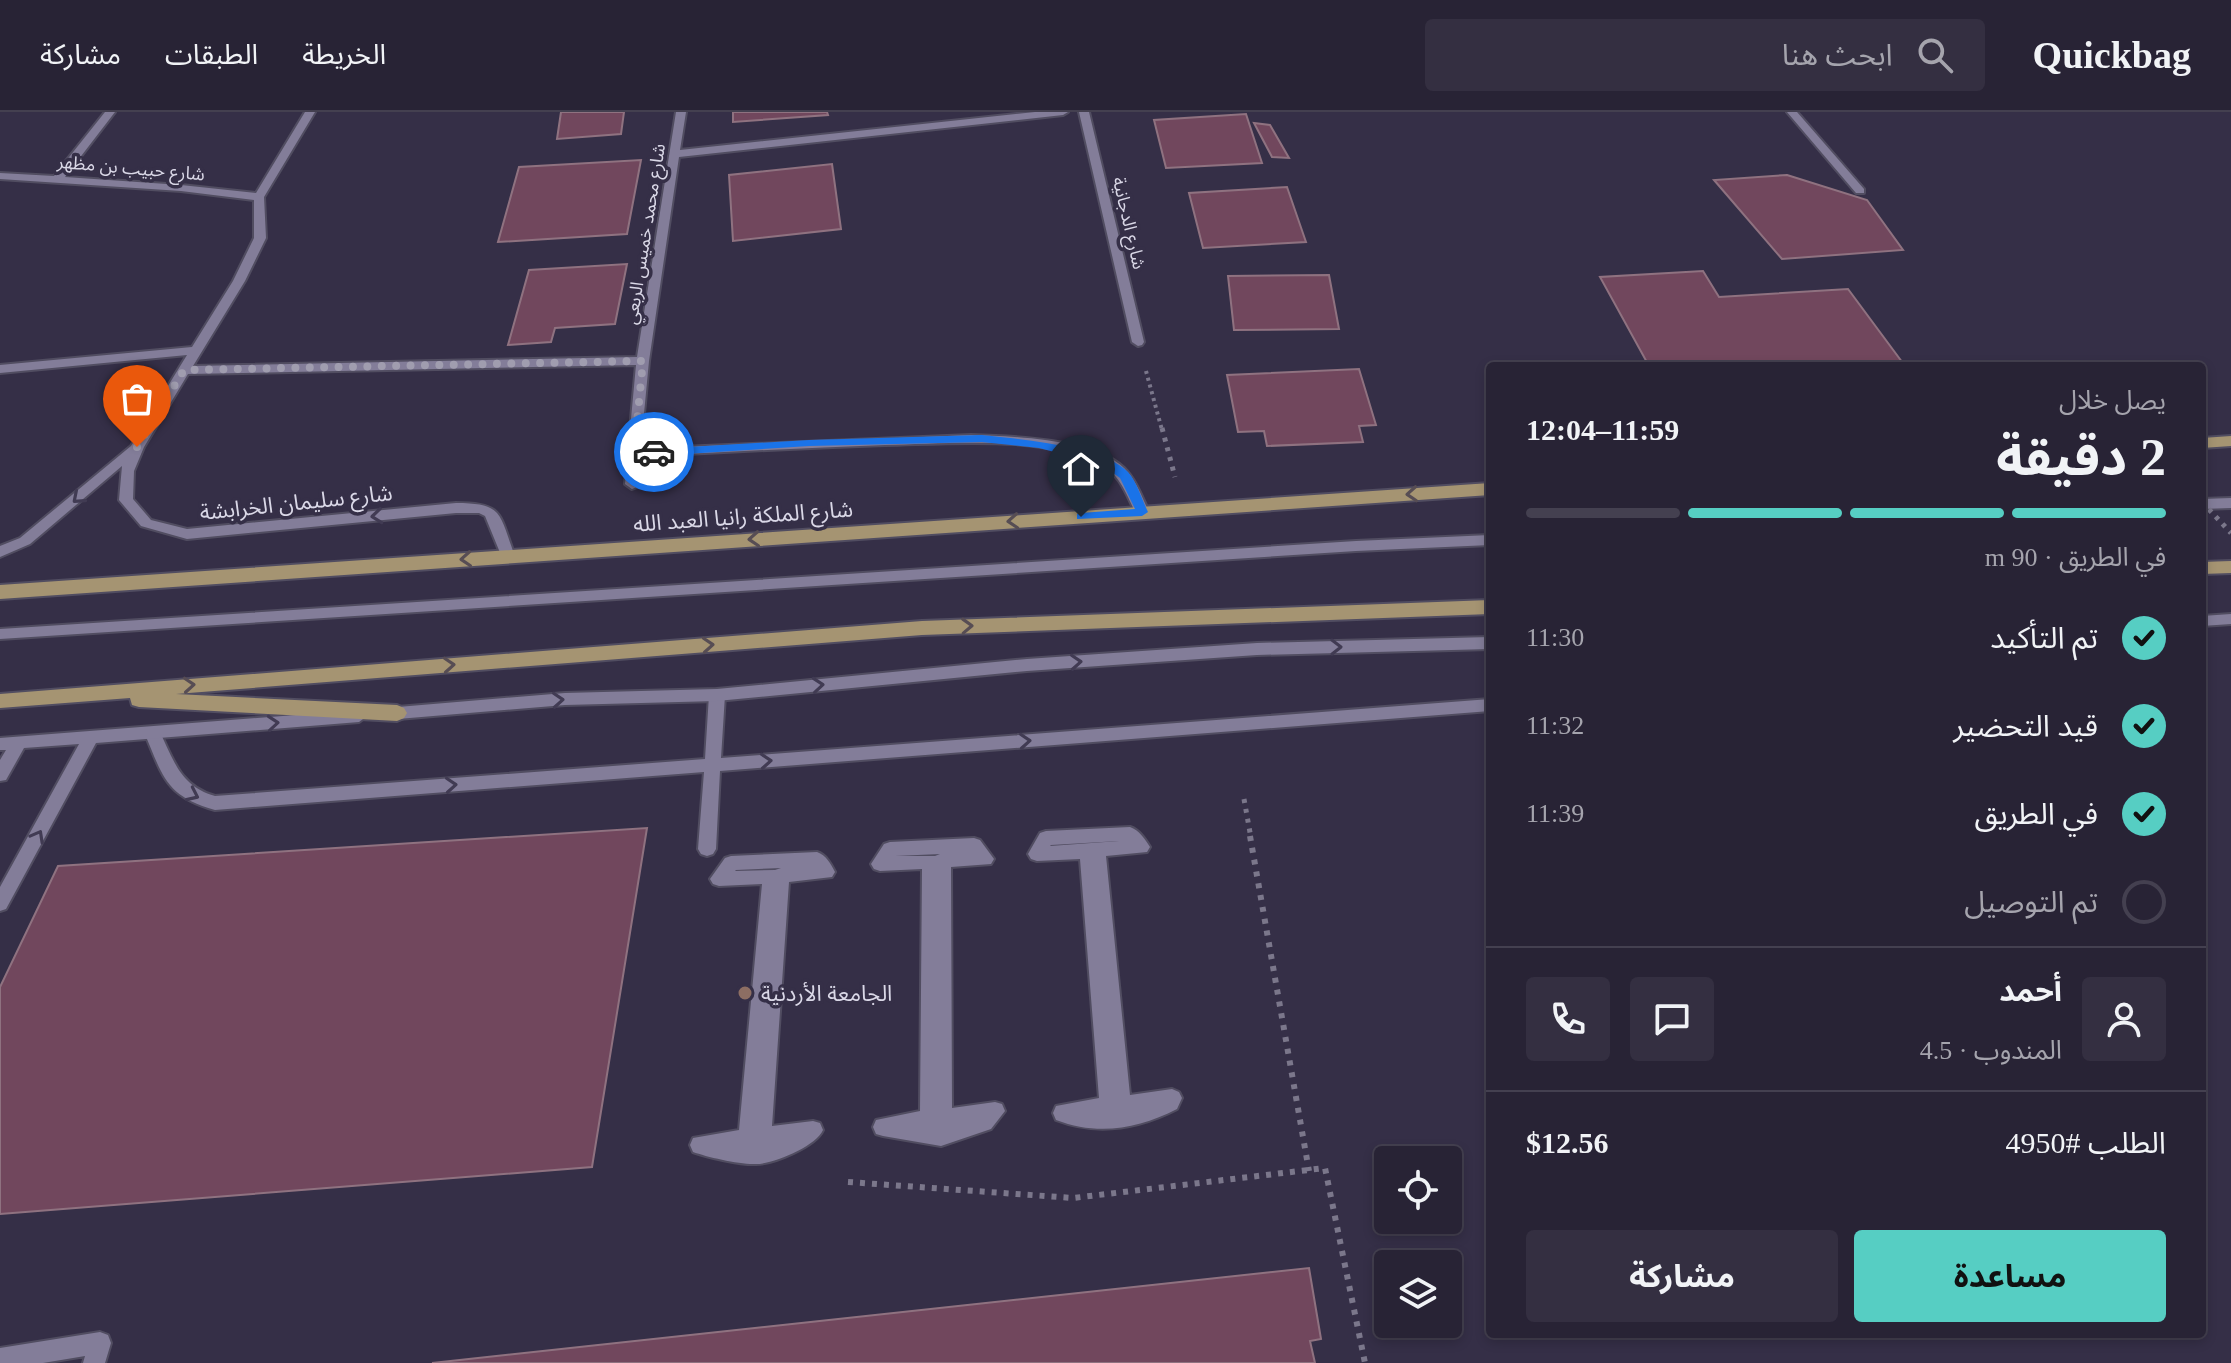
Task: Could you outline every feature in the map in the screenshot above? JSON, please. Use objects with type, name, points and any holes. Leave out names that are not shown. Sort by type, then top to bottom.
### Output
[{"type":"main road","points":[[2206,443],[2231,441]]},
{"type":"main road","name":"شارع الملكة رانيا العبد الله","points":[[0,592],[1486,489]]},
{"type":"main road","points":[[2206,568],[2231,567]]},
{"type":"main road","points":[[0,701],[922,628],[1486,607]]},
{"type":"main road","points":[[55,696],[397,713]]},
{"type":"street","points":[[57,180],[110,112]]},
{"type":"street","points":[[259,197],[310,112]]},
{"type":"street","name":"شارع محمد خميس الربعي","points":[[632,484],[643,361],[681,112]]},
{"type":"street","points":[[675,154],[1063,112]]},
{"type":"street","name":"شارع الدجانية","points":[[1084,112],[1138,342]]},
{"type":"street","points":[[1792,112],[1860,191]]},
{"type":"street","name":"شارع حبيب بن مظهر","points":[[0,176],[181,188],[259,197]]},
{"type":"street","name":"شارع سليمان الخرابشة","points":[[259,197],[260,238],[239,281],[193,351],[137,447],[127,471],[126,500],[146,523],[187,534],[469,507],[491,513],[508,556]]},
{"type":"street","points":[[0,369],[193,351]]},
{"type":"street","points":[[184,370],[643,361]]},
{"type":"street","points":[[634,453],[809,443],[982,438],[1039,444],[1105,461],[1125,475],[1142,512]]},
{"type":"street","name":"شارع سليمان الخرابشة","points":[[0,552],[25,541],[137,447]]},
{"type":"street","points":[[2206,503],[2231,503]]},
{"type":"street","points":[[0,634],[1486,540]]},
{"type":"street","points":[[2206,621],[2231,619]]},
{"type":"street","points":[[0,744],[565,699],[717,695],[1027,665],[1257,649],[1486,643]]},
{"type":"street","points":[[707,849],[717,695]]},
{"type":"street","points":[[152,732],[174,782],[196,799],[215,803],[1486,705]]},
{"type":"street","points":[[0,904],[91,737]]},
{"type":"street","points":[[0,775],[19,742]]},
{"type":"street","points":[[1130,834],[1141,847],[1097,850],[1121,1105],[1172,1098],[1161,1108],[1120,1122],[1063,1113],[1109,1106],[1088,851],[1037,854],[1046,838],[1130,834]]},
{"type":"street","points":[[974,845],[985,859],[942,860],[942,1119],[995,1111],[984,1122],[941,1137],[883,1127],[930,1119],[931,862],[880,864],[890,849],[904,848],[974,845]]},
{"type":"street","points":[[817,859],[826,872],[781,875],[761,1137],[813,1130],[801,1140],[757,1155],[700,1145],[748,1138],[771,876],[719,879],[731,863],[817,859]]},
{"type":"street","points":[[0,1359],[100,1343],[94,1363]]},
{"type":"path","points":[[1138,342],[1184,509]]},
{"type":"path","points":[[2206,507],[2231,533]]},
{"type":"path","points":[[1244,799],[1309,1171]]},
{"type":"path","points":[[848,1182],[1073,1198],[1325,1168],[1365,1363]]},
{"type":"building","points":[[561,112],[624,112],[621,134],[557,139]]},
{"type":"building","points":[[733,112],[827,112],[828,115],[733,122]]},
{"type":"building","points":[[1246,114],[1262,163],[1166,168],[1154,120]]},
{"type":"building","points":[[1254,123],[1270,125],[1289,158],[1272,157]]},
{"type":"building","points":[[641,160],[627,234],[498,242],[519,167]]},
{"type":"building","points":[[832,164],[841,229],[733,241],[729,175]]},
{"type":"building","points":[[1787,175],[1867,200],[1903,250],[1782,259],[1714,180]]},
{"type":"building","points":[[1287,187],[1306,242],[1203,248],[1189,193]]},
{"type":"building","points":[[627,264],[615,324],[555,328],[551,342],[508,345],[529,270]]},
{"type":"building","points":[[1703,271],[1719,297],[1848,289],[1902,362],[1647,362],[1600,277]]},
{"type":"building","points":[[1329,275],[1339,329],[1234,330],[1228,276]]},
{"type":"building","points":[[1359,369],[1376,425],[1359,426],[1363,442],[1267,446],[1264,431],[1238,432],[1227,375]]},
{"type":"building","points":[[647,828],[592,1167],[0,1214],[0,987],[58,866]]},
{"type":"building","points":[[1309,1268],[1321,1339],[1310,1341],[1315,1363],[432,1363]]},
{"type":"way so far","points":[[137,447],[184,370],[643,361],[634,453],[654,452]]},
{"type":"place","name":"الجامعة الأردنية","points":[[745,993]]},
{"type":"route","points":[[654,452],[982,438],[1039,444],[1105,461],[1125,475],[1142,512],[1081,517]]}]
